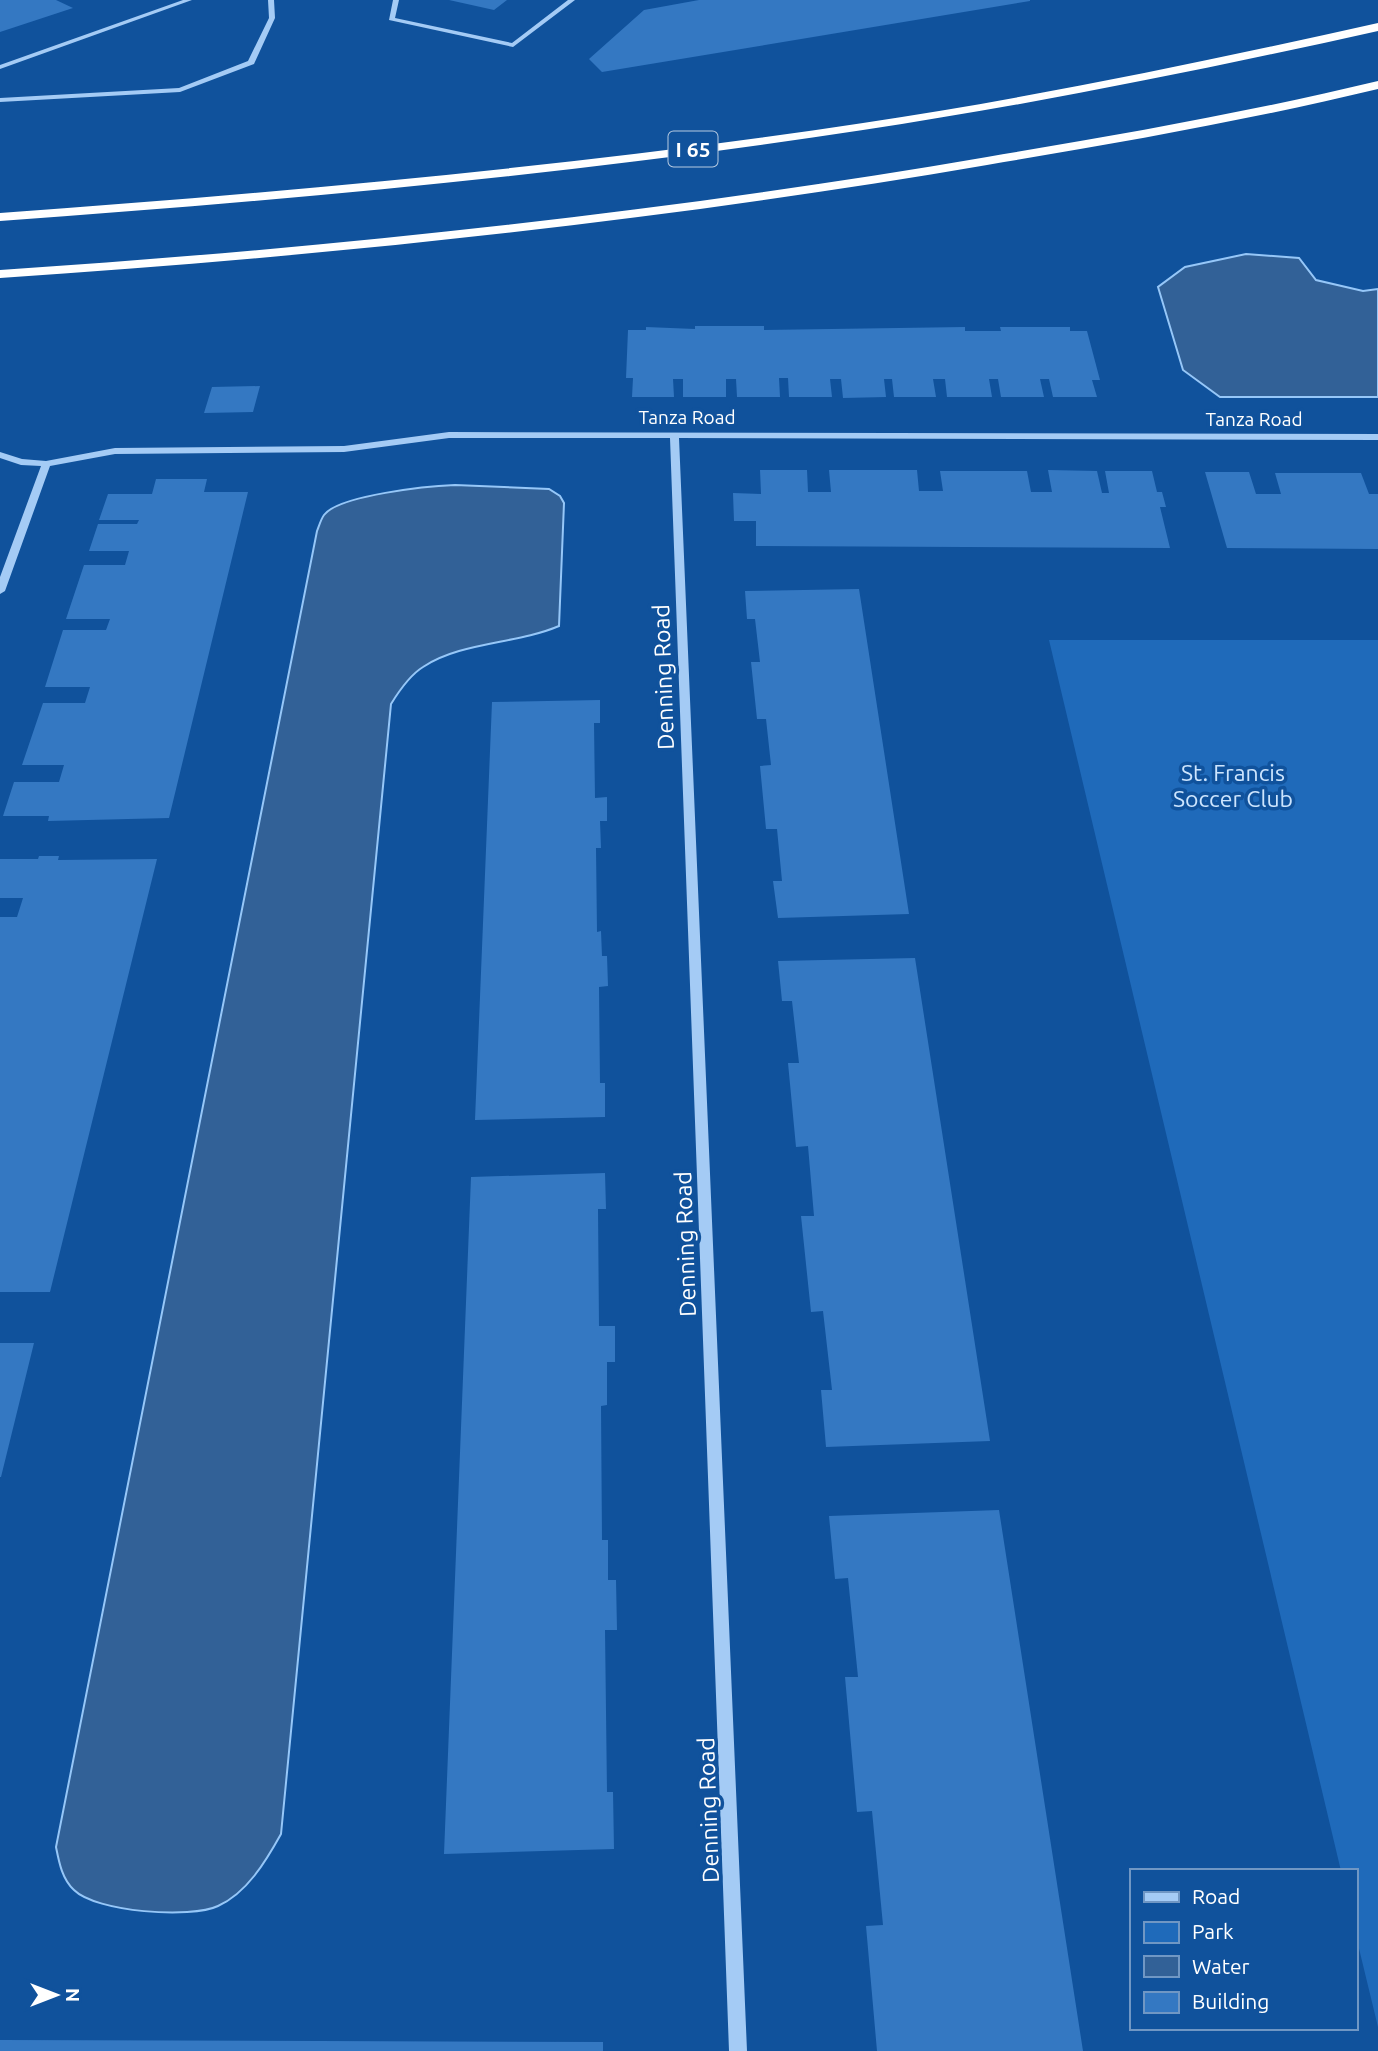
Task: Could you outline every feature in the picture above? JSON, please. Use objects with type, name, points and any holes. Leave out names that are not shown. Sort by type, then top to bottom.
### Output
[{"type":"highway","name":"I 65","points":[[0,217],[326,192],[579,165],[842,129],[1093,88],[1378,27]]},
{"type":"highway","points":[[0,274],[334,247],[605,217],[894,178],[1149,132],[1378,85]]},
{"type":"street","points":[[157,0],[171,6]]},
{"type":"street","points":[[0,66],[188,0]]},
{"type":"street","points":[[0,100],[180,90],[251,62],[272,18],[271,0]]},
{"type":"street","points":[[396,0],[391,19],[513,45],[572,0]]},
{"type":"street","name":"Tanza Road","points":[[0,454],[22,462],[46,464],[115,451],[344,449],[449,435],[1378,437]]},
{"type":"street","name":"Denning Road","points":[[674,435],[738,2051]]},
{"type":"street","points":[[0,591],[46,464]]},
{"type":"green space","name":"St. Francis Soccer Club","points":[[1049,640],[1378,640],[1378,2027],[1357,1940],[1357,1869],[1341,1869]]},
{"type":"water","points":[[1246,254],[1299,258],[1316,280],[1363,291],[1378,289],[1378,397],[1220,397],[1183,370],[1158,287],[1185,267]]},
{"type":"water","points":[[455,485],[549,489],[560,496],[564,503],[559,626],[438,659],[414,674],[391,704],[281,1834],[247,1885],[218,1906],[205,1910],[166,1912],[102,1904],[85,1898],[70,1886],[62,1870],[56,1847],[317,531],[324,515],[347,502],[385,493]]},
{"type":"building","points":[[0,0],[56,0],[73,8],[0,32]]},
{"type":"building","points":[[449,0],[507,0],[494,10]]},
{"type":"building","points":[[699,0],[1030,1],[602,72],[589,59],[644,10]]},
{"type":"building","points":[[695,326],[764,326],[764,330],[965,327],[965,331],[1001,331],[1000,327],[1070,327],[1070,331],[1087,331],[1100,380],[1092,380],[1097,397],[1053,397],[1049,379],[1040,379],[1044,397],[1001,397],[998,379],[989,379],[992,397],[947,397],[945,379],[933,379],[936,397],[894,397],[892,379],[884,379],[886,397],[843,398],[841,379],[830,379],[832,397],[789,397],[788,378],[779,378],[780,397],[737,397],[736,379],[726,379],[726,397],[683,397],[683,379],[673,379],[674,397],[632,397],[633,378],[626,378],[628,330],[646,330],[646,327],[695,329]]},
{"type":"building","points":[[260,386],[253,412],[204,413],[212,387]]},
{"type":"building","points":[[760,470],[807,470],[808,492],[831,492],[829,470],[917,470],[919,491],[943,491],[940,471],[1027,471],[1031,492],[1052,492],[1048,470],[1097,471],[1102,493],[1109,493],[1105,471],[1152,471],[1157,492],[1162,492],[1166,507],[1160,507],[1170,548],[756,546],[756,521],[734,521],[733,493],[761,494]]},
{"type":"building","points":[[1205,472],[1249,472],[1256,494],[1281,494],[1275,473],[1361,473],[1369,494],[1378,494],[1378,549],[1227,548]]},
{"type":"building","points":[[156,479],[207,479],[204,492],[248,492],[169,818],[48,821],[49,816],[3,816],[14,782],[59,782],[64,765],[22,765],[43,703],[85,703],[90,687],[45,687],[63,630],[106,630],[110,619],[66,619],[84,565],[125,565],[129,551],[89,551],[98,524],[137,524],[139,520],[99,520],[108,494],[152,494]]},
{"type":"building","points":[[859,589],[909,914],[778,918],[773,881],[782,881],[777,829],[766,829],[760,766],[771,765],[766,719],[757,719],[751,662],[760,662],[755,619],[747,619],[745,591]]},
{"type":"building","points":[[600,700],[600,723],[594,723],[595,798],[607,797],[607,821],[600,821],[601,848],[596,848],[597,932],[601,931],[602,956],[607,956],[608,986],[599,987],[600,1083],[605,1083],[605,1117],[475,1120],[492,702]]},
{"type":"building","points":[[39,856],[59,856],[58,860],[157,859],[50,1292],[0,1292],[0,917],[17,917],[23,898],[0,898],[0,859],[38,859]]},
{"type":"building","points":[[915,958],[990,1441],[826,1447],[821,1390],[832,1390],[823,1311],[811,1312],[801,1216],[814,1216],[808,1146],[796,1147],[788,1063],[799,1063],[792,1001],[782,1001],[778,961]]},
{"type":"building","points":[[605,1173],[606,1209],[598,1209],[599,1326],[615,1326],[615,1362],[607,1362],[607,1405],[601,1406],[602,1540],[608,1540],[608,1580],[616,1580],[617,1630],[605,1630],[607,1792],[613,1792],[614,1849],[444,1854],[471,1177]]},
{"type":"building","points":[[0,1343],[34,1343],[1,1477],[0,1477]]},
{"type":"building","points":[[999,1510],[1083,2051],[877,2051],[866,1926],[883,1925],[872,1811],[857,1812],[845,1677],[858,1677],[848,1578],[835,1579],[829,1516]]},
{"type":"building","points":[[0,2040],[603,2042],[603,2051],[0,2051]]}]
